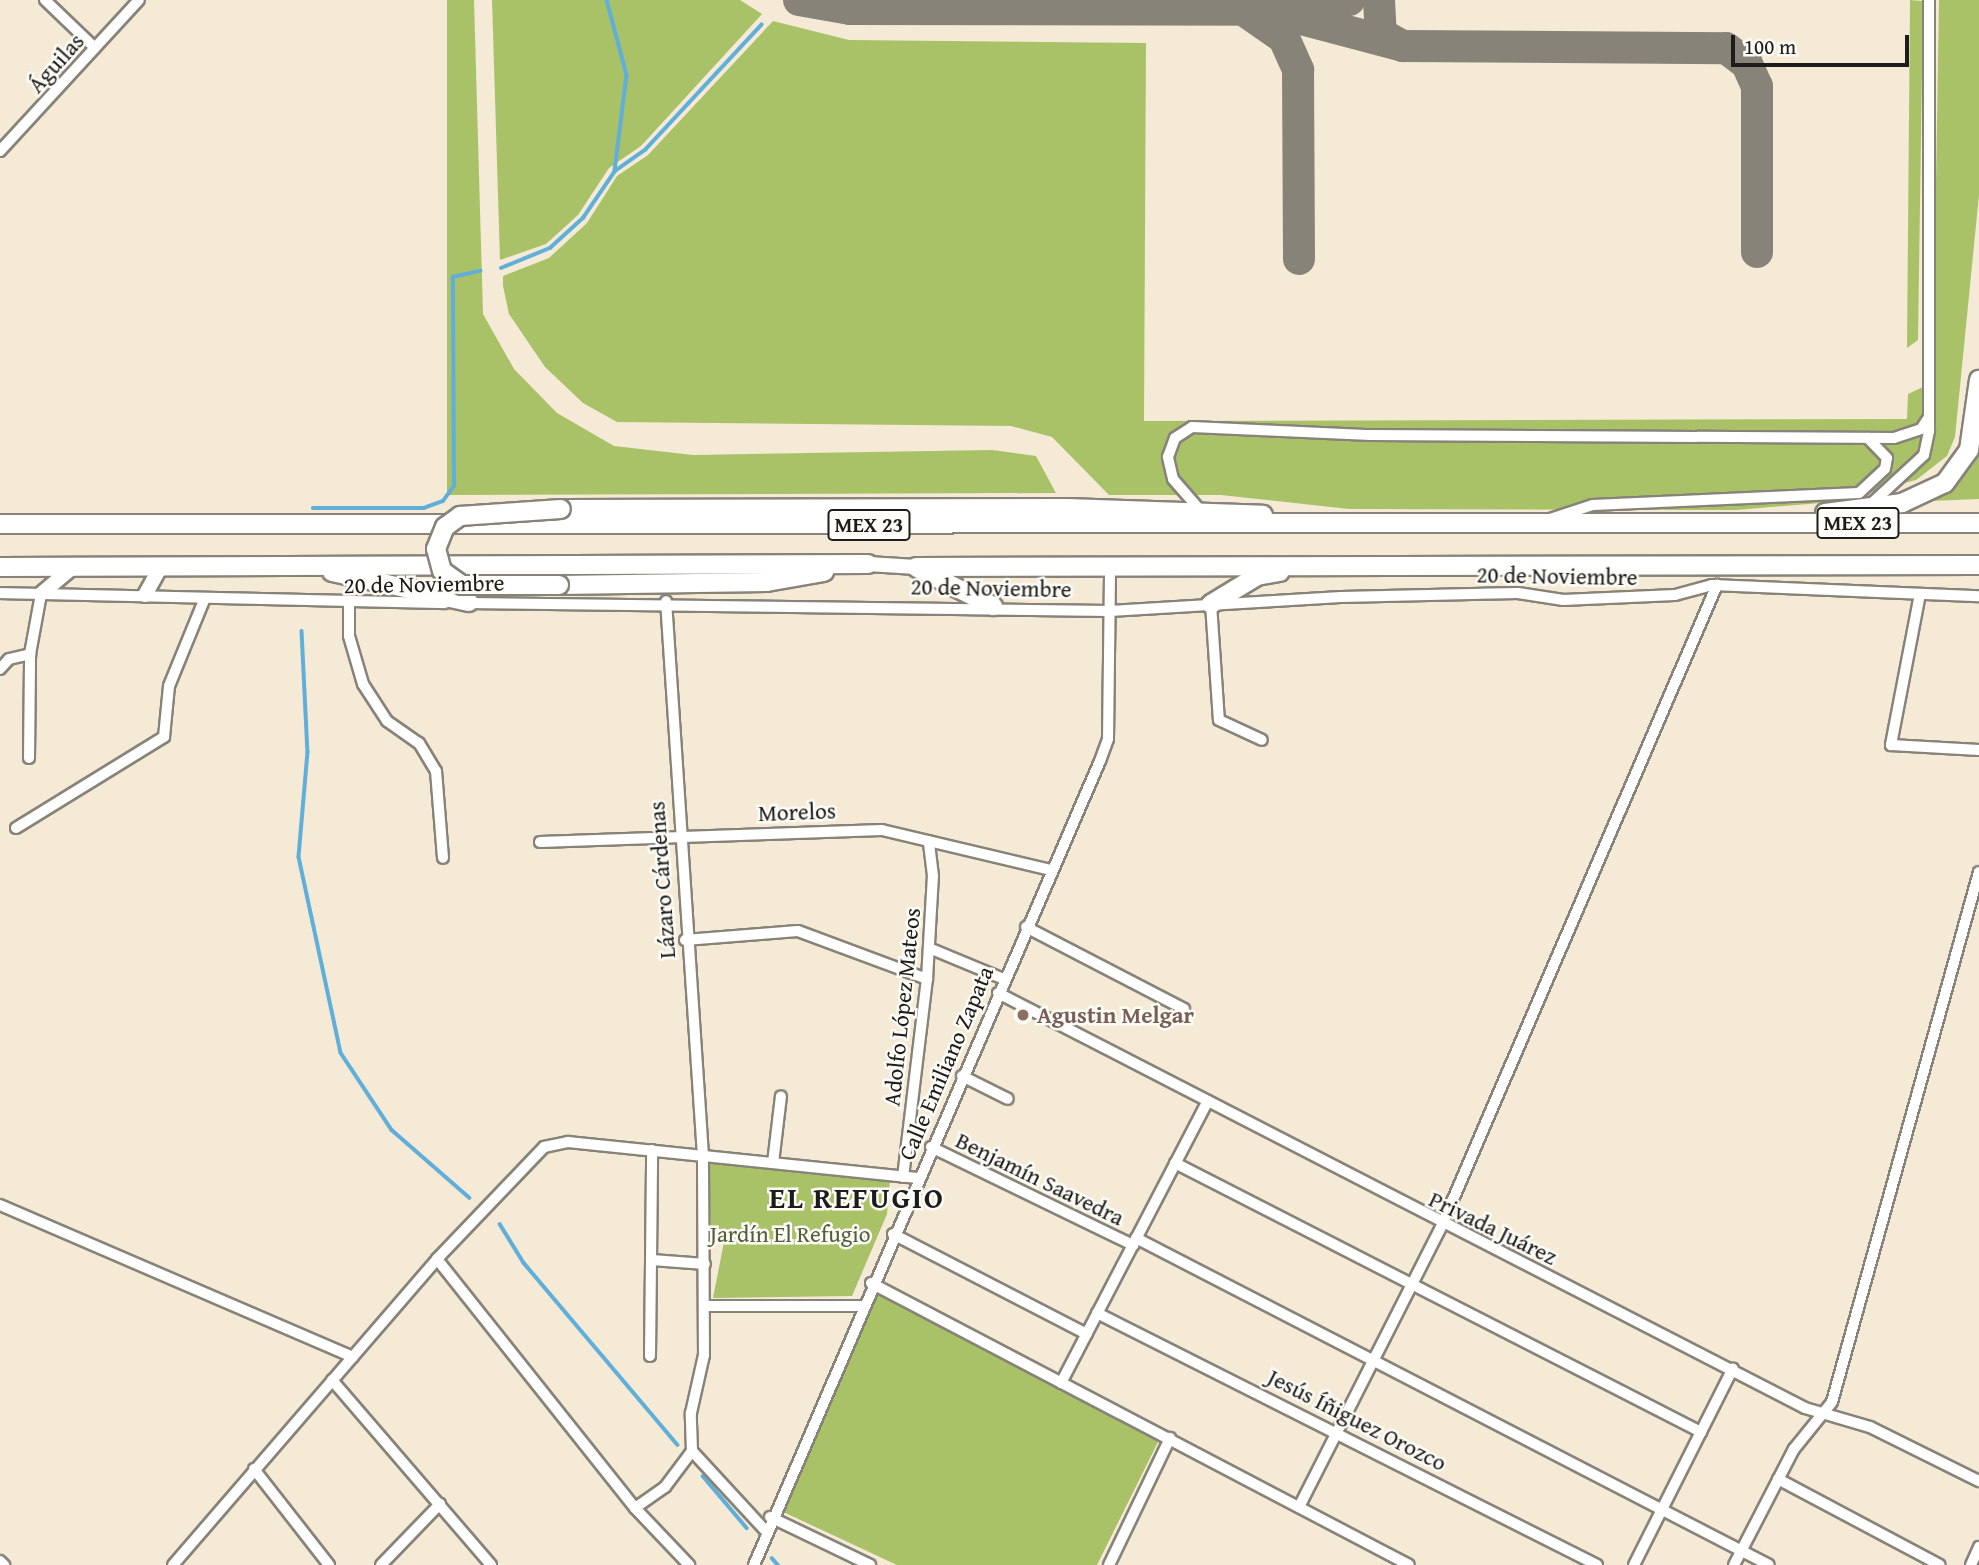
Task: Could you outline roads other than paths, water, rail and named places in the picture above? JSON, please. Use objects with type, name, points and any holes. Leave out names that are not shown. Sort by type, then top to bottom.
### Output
[{"type":"highway","points":[[1738,523],[1865,509],[1924,496],[1959,470],[1974,432],[1979,380]]},
{"type":"highway","points":[[868,564],[767,582],[462,585],[442,570],[436,549],[445,527],[460,516],[561,509],[1200,510],[1347,525]]},
{"type":"highway","name":"MEX 23","points":[[0,524],[1979,523]]},
{"type":"highway","name":"MEX 23","points":[[916,567],[1110,562],[1979,565]]},
{"type":"highway","name":"MEX 23","points":[[0,567],[868,564]]},
{"type":"highway","points":[[1211,604],[1257,576],[1320,564]]},
{"type":"highway","points":[[302,565],[470,603]]},
{"type":"highway","points":[[916,567],[993,606]]},
{"type":"main road","name":"MEX 23","points":[[868,564],[916,567]]},
{"type":"main road","points":[[41,594],[73,567]]},
{"type":"main road","points":[[145,595],[160,568]]},
{"type":"street","points":[[45,0],[95,48]]},
{"type":"street","name":"Águilas","points":[[0,151],[139,0]]},
{"type":"street","points":[[1865,509],[1924,455],[1929,417],[1929,0]]},
{"type":"street","points":[[1200,510],[1173,480],[1168,457],[1175,438],[1192,427],[1371,435],[1868,438],[1910,435],[1929,417]]},
{"type":"street","points":[[1538,524],[1593,505],[1859,493],[1876,484],[1887,458],[1868,438]]},
{"type":"street","name":"Calle Emiliano Zapata","points":[[754,1565],[770,1517],[1108,739],[1110,562]]},
{"type":"street","points":[[1299,1507],[1378,1362],[1442,1225],[1717,585]]},
{"type":"street","name":"20 de Noviembre","points":[[0,593],[145,595],[349,605],[666,601],[993,606],[1110,611],[1211,604],[1518,593],[1563,600],[1675,595],[1717,585],[1979,596]]},
{"type":"street","points":[[29,758],[30,654],[41,594]]},
{"type":"street","points":[[1920,594],[1891,745],[1979,750]]},
{"type":"street","points":[[16,828],[164,737],[169,687],[205,598]]},
{"type":"street","name":"Lázaro Cárdenas","points":[[666,601],[685,940],[704,1156],[705,1307],[692,1451]]},
{"type":"street","points":[[1211,604],[1219,720],[1262,740]]},
{"type":"street","points":[[349,605],[349,636],[363,684],[387,721],[419,743],[436,771],[443,858]]},
{"type":"street","points":[[0,669],[9,659],[30,654]]},
{"type":"street","name":"Morelos","points":[[540,842],[840,829],[909,832],[929,841],[1051,870]]},
{"type":"street","name":"Adolfo López Mateos","points":[[903,1177],[927,979],[929,841]]},
{"type":"street","points":[[1734,1565],[1778,1479],[1824,1415],[1979,872]]},
{"type":"street","points":[[1026,928],[1184,1009]]},
{"type":"street","points":[[685,940],[798,931],[927,979]]},
{"type":"street","points":[[929,948],[1004,979]]},
{"type":"street","name":"Privada Juárez","points":[[998,993],[1442,1225],[1824,1415],[1870,1427],[1979,1481]]},
{"type":"street","points":[[962,1076],[1008,1098]]},
{"type":"street","points":[[773,1163],[781,1096]]},
{"type":"street","points":[[1061,1383],[1208,1101]]},
{"type":"street","points":[[173,1565],[437,1259],[544,1147],[568,1142],[917,1178]]},
{"type":"street","name":"Benjamín Saavedra","points":[[931,1147],[1134,1242],[1378,1362],[1769,1565]]},
{"type":"street","points":[[650,1356],[652,1150]]},
{"type":"street","points":[[1175,1163],[1701,1432]]},
{"type":"street","points":[[0,1206],[353,1357]]},
{"type":"street","points":[[893,1234],[1087,1334]]},
{"type":"street","points":[[437,1259],[635,1508],[689,1565]]},
{"type":"street","points":[[652,1260],[705,1264]]},
{"type":"street","points":[[871,1283],[1409,1565]]},
{"type":"street","points":[[705,1307],[861,1306]]},
{"type":"street","name":"Jesús Íñiguez Orozco","points":[[1097,1313],[1339,1432],[1597,1565]]},
{"type":"street","points":[[1634,1565],[1733,1368]]},
{"type":"street","points":[[332,1380],[491,1565]]},
{"type":"street","points":[[1110,1565],[1170,1438]]},
{"type":"street","points":[[635,1508],[665,1487],[692,1451],[765,1530]]},
{"type":"street","points":[[254,1469],[329,1565]]},
{"type":"street","points":[[1778,1479],[1940,1565]]},
{"type":"street","points":[[381,1565],[440,1504]]},
{"type":"street","points":[[770,1517],[870,1565]]},
{"type":"street","points":[[1971,1565],[1979,1547]]},
{"type":"street","points":[[0,1561],[4,1565]]},
{"type":"waterway","points":[[607,0],[627,75],[615,171]]},
{"type":"waterway","points":[[501,268],[550,248],[583,218],[615,171],[645,150],[761,25]]},
{"type":"waterway","points":[[313,508],[424,508],[443,501],[454,486],[453,277],[480,271]]},
{"type":"waterway","points":[[302,631],[308,752],[299,857],[341,1053],[392,1130],[470,1198]]},
{"type":"waterway","points":[[500,1224],[524,1263],[678,1445]]},
{"type":"waterway","points":[[703,1476],[747,1528]]},
{"type":"waterway","points":[[772,1558],[778,1565]]},
{"type":"place","name":"Agustin Melgar","points":[[1023,1015]]},
{"type":"district","name":"EL REFUGIO","points":[[857,1197]]},
{"type":"park label","name":"Jardín El Refugio","points":[[790,1234]]}]
